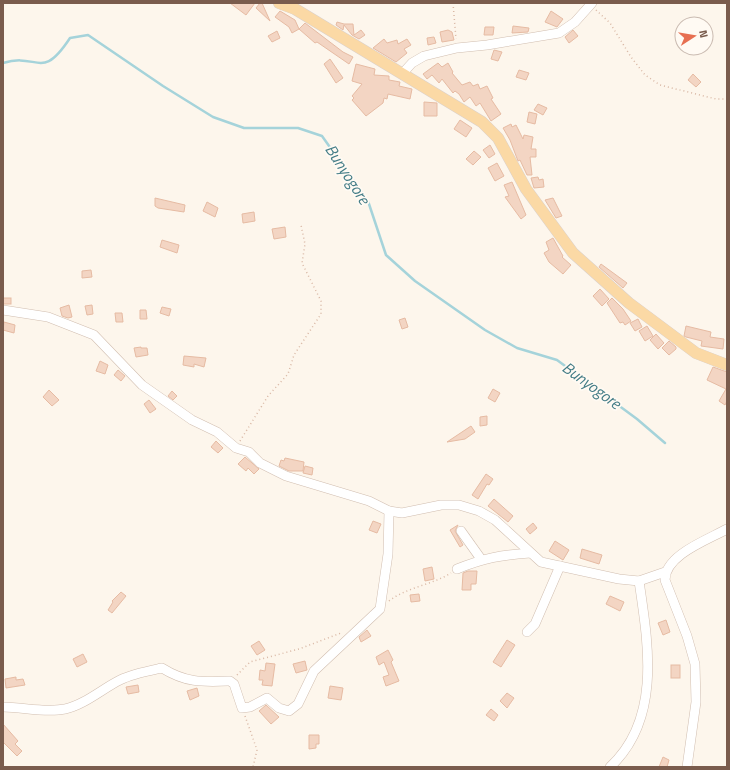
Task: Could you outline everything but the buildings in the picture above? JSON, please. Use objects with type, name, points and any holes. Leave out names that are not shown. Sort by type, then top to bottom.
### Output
[{"type":"main road","points":[[279,3],[295,9],[482,122],[498,138],[526,189],[573,252],[629,303],[696,352],[727,364]]},
{"type":"street","points":[[402,74],[412,63],[424,56],[457,48],[487,45],[559,33],[574,22],[591,4]]},
{"type":"street","points":[[3,310],[48,317],[94,335],[142,385],[192,420],[217,432],[236,448],[249,452],[260,463],[286,476],[369,501],[389,511],[402,513],[447,505],[459,505],[479,511],[495,520],[541,562],[619,579],[639,580],[665,572],[678,556],[727,529]]},
{"type":"street","points":[[3,707],[22,707],[44,711],[65,709],[121,679],[162,668],[187,681],[230,681],[234,684],[242,708],[250,708],[267,698],[280,708],[289,711],[298,704],[314,671],[380,609],[388,554],[389,511]]},
{"type":"street","points":[[461,531],[481,559]]},
{"type":"street","points":[[457,568],[481,559],[505,554],[530,553]]},
{"type":"street","points":[[527,632],[535,624],[560,566]]},
{"type":"street","points":[[665,572],[665,580],[687,636],[695,664],[696,702],[687,767]]},
{"type":"street","points":[[610,767],[624,751],[635,733],[648,690],[647,650],[639,580]]},
{"type":"path","points":[[453,3],[457,48]]},
{"type":"path","points":[[591,4],[610,23],[631,57],[645,75],[655,82],[660,85],[716,99],[727,98]]},
{"type":"path","points":[[236,448],[268,396],[288,374],[294,355],[320,314],[322,301],[302,263],[305,244],[301,225]]},
{"type":"path","points":[[380,609],[398,594],[439,580],[457,568]]},
{"type":"path","points":[[230,681],[250,662],[299,649],[362,625]]},
{"type":"path","points":[[242,708],[256,750],[253,767]]},
{"type":"waterway","name":"Bunyogore","points":[[3,63],[15,61],[39,63],[46,62],[52,59],[70,38],[88,35],[163,86],[213,117],[244,128],[298,128],[322,136],[368,201],[386,255],[415,281],[485,330],[517,348],[557,360],[637,419],[665,443]]}]
